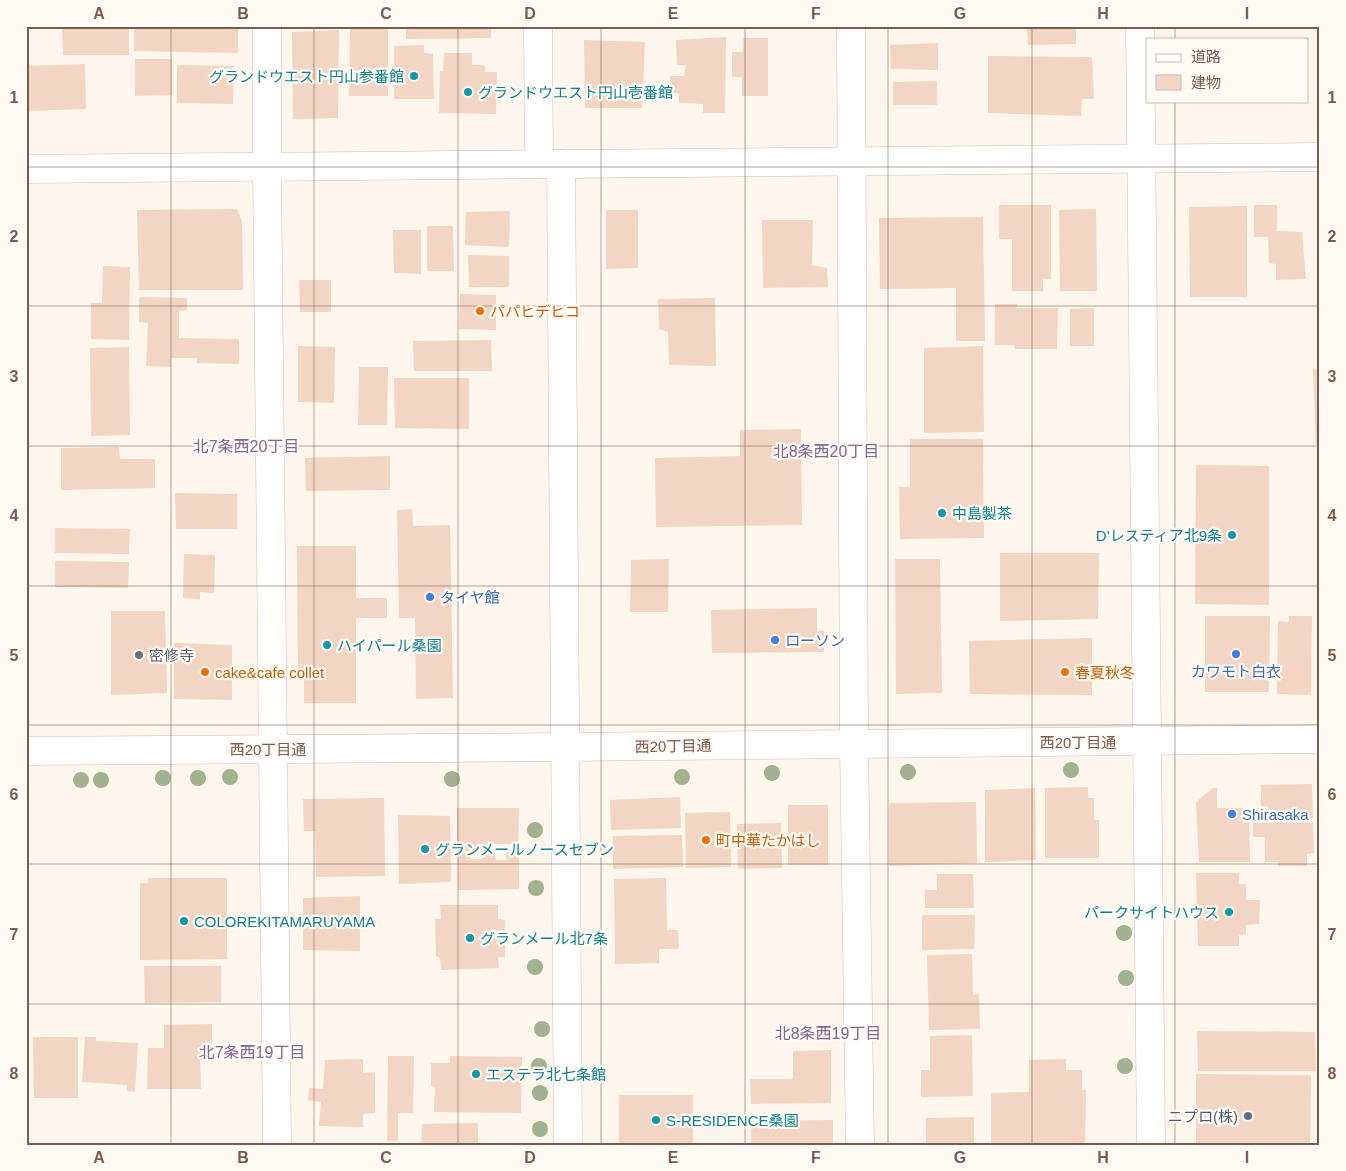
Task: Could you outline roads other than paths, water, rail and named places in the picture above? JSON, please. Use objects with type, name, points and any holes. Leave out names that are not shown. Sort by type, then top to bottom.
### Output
[{"type":"street","points":[[267,26],[277,1145]]},
{"type":"street","points":[[538,26],[550,164],[565,748],[568,1145]]},
{"type":"street","points":[[851,26],[854,744],[860,1145]]},
{"type":"street","points":[[1140,26],[1151,1145]]},
{"type":"street","points":[[26,169],[1320,157]]},
{"type":"street","name":"西20丁目通","points":[[26,751],[565,748],[1320,739]]},
{"type":"place","name":"グランドウエスト円山参番館","points":[[414,76]]},
{"type":"place","name":"グランドウエスト円山壱番館","points":[[468,92]]},
{"type":"place","name":"パパヒデヒコ","points":[[480,311]]},
{"type":"place","name":"中島製茶","points":[[942,513]]},
{"type":"place","name":"D'レスティア北9条","points":[[1232,535]]},
{"type":"place","name":"タイヤ館","points":[[430,597]]},
{"type":"place","name":"ローソン","points":[[775,640]]},
{"type":"place","name":"ハイパール桑園","points":[[327,645]]},
{"type":"place","name":"カワモト白衣","points":[[1236,654]]},
{"type":"place","name":"密修寺","points":[[139,655]]},
{"type":"place","name":"cake&cafe collet","points":[[205,672]]},
{"type":"place","name":"春夏秋冬","points":[[1065,672]]},
{"type":"place","name":"Shirasaka","points":[[1232,814]]},
{"type":"place","name":"町中華たかはし","points":[[706,840]]},
{"type":"place","name":"グランメールノースセブン","points":[[425,849]]},
{"type":"place","name":"パークサイトハウス","points":[[1229,912]]},
{"type":"place","name":"COLOREKITAMARUYAMA","points":[[184,921]]},
{"type":"place","name":"グランメール北7条","points":[[470,938]]},
{"type":"place","name":"エステラ北七条館","points":[[476,1074]]},
{"type":"place","name":"ニプロ(株)","points":[[1248,1116]]},
{"type":"place","name":"S-RESIDENCE桑園","points":[[656,1120]]},
{"type":"district","name":"北7条西20丁目","points":[[246,446]]},
{"type":"district","name":"北8条西20丁目","points":[[826,451]]},
{"type":"district","name":"北8条西19丁目","points":[[828,1033]]},
{"type":"district","name":"北7条西19丁目","points":[[252,1052]]}]
